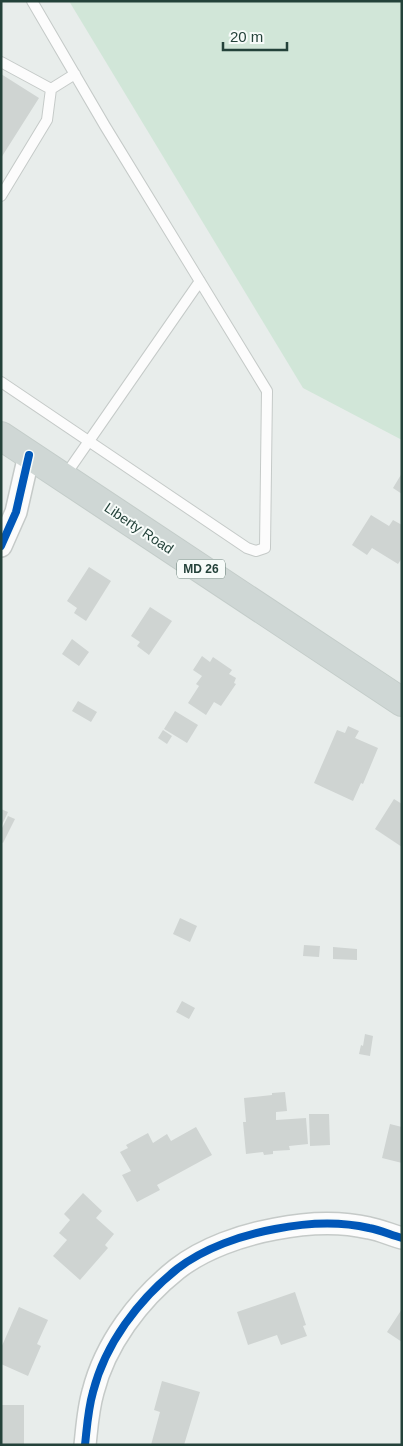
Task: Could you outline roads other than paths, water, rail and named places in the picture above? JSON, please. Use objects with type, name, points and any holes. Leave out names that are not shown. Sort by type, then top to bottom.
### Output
[{"type":"main road","name":"Liberty Road","points":[[1,436],[402,702]]},
{"type":"street","points":[[1,546],[16,512],[30,455]]},
{"type":"street","points":[[86,1445],[93,1392],[105,1359],[123,1326],[150,1295],[178,1268],[215,1247],[253,1233],[291,1226],[330,1223],[369,1227],[402,1238]]},
{"type":"lane","points":[[1,382],[247,548],[256,551],[266,548],[267,391],[32,1]]},
{"type":"lane","points":[[1,62],[51,89]]},
{"type":"lane","points":[[51,89],[75,74]]},
{"type":"lane","points":[[1,196],[47,120],[51,89]]},
{"type":"lane","points":[[64,478],[200,281]]}]
